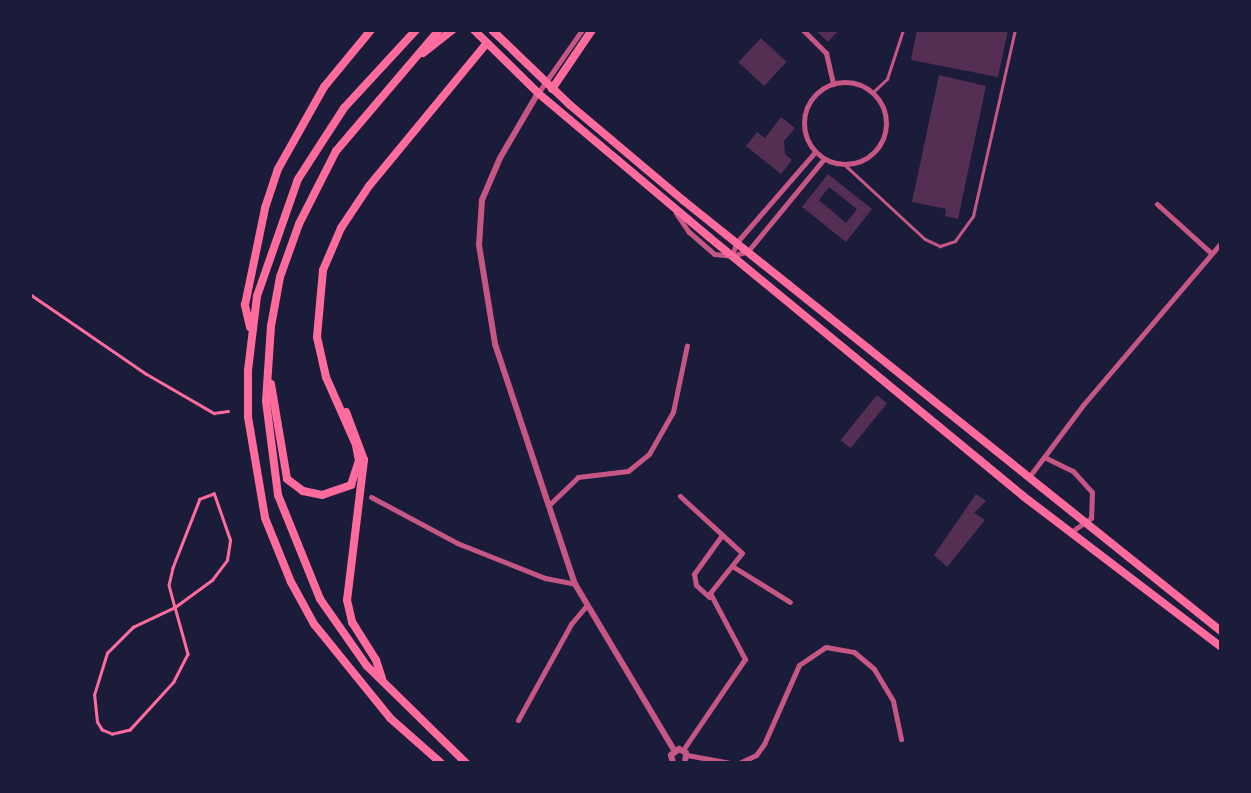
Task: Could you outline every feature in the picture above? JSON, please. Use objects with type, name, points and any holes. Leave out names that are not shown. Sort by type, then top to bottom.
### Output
[{"type":"main road","points":[[251,333],[245,304],[265,208],[278,170],[324,87],[371,30]]},
{"type":"main road","points":[[416,30],[344,108],[298,179],[267,260],[251,333],[248,417],[266,518],[291,582],[314,624],[390,718],[441,763]]},
{"type":"main road","points":[[452,30],[440,33],[412,62],[336,151],[299,224],[280,277],[271,326],[269,375],[271,464],[290,532],[332,619],[382,682],[466,763]]},
{"type":"main road","points":[[474,30],[538,93],[732,256],[1023,496],[1221,647]]},
{"type":"main road","points":[[492,30],[554,89],[737,242],[1027,479],[1221,631]]},
{"type":"main road","points":[[538,93],[554,89],[592,30]]},
{"type":"main road","points":[[269,375],[282,469],[292,484],[312,494],[338,493],[356,478],[356,446],[332,392],[316,316],[330,250],[370,186],[486,43]]},
{"type":"main road","points":[[332,392],[357,432],[364,460],[347,600],[352,622],[376,660],[382,682]]},
{"type":"street","points":[[582,30],[544,80],[482,200],[479,245],[495,344],[575,584],[682,755],[730,763]]},
{"type":"street","points":[[804,30],[826,53],[833,84]]},
{"type":"street","points":[[833,84],[860,85],[872,93],[884,113],[883,137],[865,160],[844,164],[824,159],[815,152],[804,127],[805,113],[815,95],[833,84]]},
{"type":"street","points":[[732,256],[737,242],[815,152]]},
{"type":"street","points":[[732,256],[748,251],[824,159]]},
{"type":"street","points":[[1157,204],[1210,252]]},
{"type":"street","points":[[1027,479],[1221,243]]},
{"type":"street","points":[[548,506],[578,477],[628,471],[649,454],[673,412],[686,345]]},
{"type":"street","points":[[1044,457],[1073,471],[1089,486],[1094,502],[1086,525],[1070,532]]},
{"type":"street","points":[[680,496],[722,535],[728,535],[742,553],[710,592],[712,600]]},
{"type":"street","points":[[371,498],[389,511],[470,548],[566,585],[575,584]]},
{"type":"street","points":[[673,763],[745,658],[743,648],[712,600],[696,585],[694,574],[722,535]]},
{"type":"street","points":[[732,566],[790,602]]},
{"type":"street","points":[[518,720],[571,624],[587,605]]},
{"type":"street","points":[[738,763],[756,756],[800,665],[826,647],[854,652],[874,669],[894,701],[901,739]]},
{"type":"lane","points":[[872,93],[886,79],[902,30]]},
{"type":"lane","points":[[844,164],[925,239],[940,246],[955,241],[973,216],[1014,30]]},
{"type":"path","points":[[30,294],[196,403],[214,413],[228,411]]},
{"type":"path","points":[[175,606],[168,585],[173,568],[200,498],[214,494],[230,540],[227,560],[212,580],[175,606],[133,627],[107,653],[94,695],[94,711],[102,730],[112,734],[130,730],[174,682],[188,654],[175,606]]},
{"type":"building","points":[[815,30],[839,30],[828,42]]},
{"type":"building","points":[[917,30],[1008,30],[998,77],[911,60]]},
{"type":"building","points":[[761,38],[787,62],[764,86],[738,62]]},
{"type":"building","points":[[939,75],[986,86],[958,219],[945,216],[946,209],[912,202]]},
{"type":"building","points":[[781,117],[795,128],[784,141],[785,154],[792,160],[781,174],[746,146],[757,132],[765,138]]},
{"type":"building","points":[[828,174],[872,209],[846,242],[802,207]],"holes":[[[829,187],[857,209],[846,223],[819,200]]]},
{"type":"building","points":[[877,395],[887,403],[851,448],[840,440]]},
{"type":"building","points":[[976,494],[986,501],[974,513],[985,520],[947,567],[934,555]]}]
